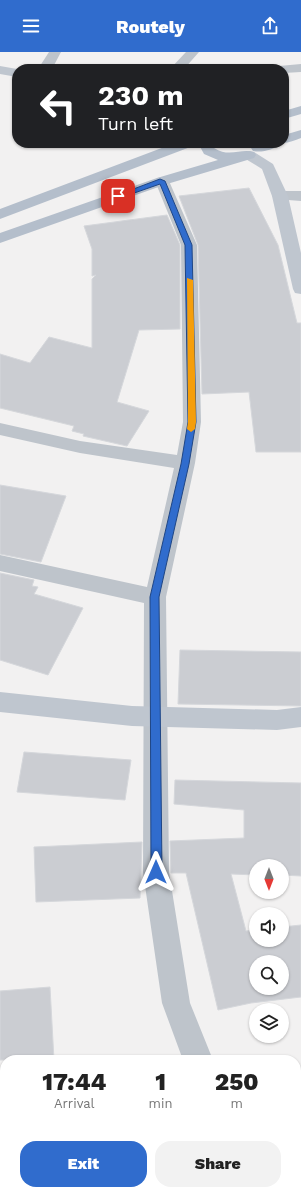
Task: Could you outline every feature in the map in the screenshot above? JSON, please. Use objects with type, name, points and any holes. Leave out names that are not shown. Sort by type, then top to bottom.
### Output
[{"type":"main road","points":[[289,114],[301,110]]},
{"type":"main road","points":[[289,138],[301,134]]},
{"type":"main road","points":[[0,214],[175,148]]},
{"type":"main road","points":[[206,148],[209,151],[223,157],[236,158],[255,149]]},
{"type":"main road","points":[[0,238],[255,149]]},
{"type":"street","points":[[48,64],[55,52]]},
{"type":"street","points":[[181,64],[192,52]]},
{"type":"street","points":[[289,69],[301,68]]},
{"type":"street","points":[[0,70],[12,72]]},
{"type":"street","points":[[255,149],[268,167],[296,242],[301,289]]},
{"type":"street","points":[[162,181],[188,245],[192,422],[185,464],[155,597],[156,872],[176,1004],[196,1055]]},
{"type":"street","points":[[280,196],[301,196]]},
{"type":"street","points":[[0,429],[80,447],[185,464]]},
{"type":"street","points":[[0,562],[155,597]]},
{"type":"street","points":[[0,702],[132,716],[277,720],[301,717]]},
{"type":"building","points":[[249,188],[278,245],[297,323],[301,323],[301,452],[256,452],[249,392],[202,394],[198,245],[179,196]]},
{"type":"building","points":[[167,215],[180,245],[180,329],[139,330],[117,402],[149,411],[127,446],[83,436],[84,434],[72,431],[74,426],[0,408],[0,354],[30,363],[49,337],[92,348],[92,279],[96,275],[92,276],[92,249],[84,226]]},
{"type":"building","points":[[0,485],[66,496],[41,562],[0,554]]},
{"type":"building","points":[[0,573],[34,580],[32,586],[38,587],[34,594],[83,608],[48,675],[0,660]]},
{"type":"building","points":[[180,650],[301,652],[301,706],[178,704]]},
{"type":"building","points":[[24,752],[131,760],[125,800],[17,792]]},
{"type":"building","points":[[175,780],[301,783],[301,876],[289,875],[289,859],[249,859],[249,875],[231,874],[246,931],[249,931],[249,947],[289,947],[289,926],[301,925],[301,997],[249,1003],[218,1010],[186,873],[171,873],[170,841],[244,838],[244,810],[174,804]]},
{"type":"building","points":[[142,842],[140,898],[36,902],[34,847]]},
{"type":"building","points":[[50,987],[54,1055],[0,1055],[0,991]]},
{"type":"slow traffic","points":[[189,280],[191,429]]},
{"type":"route","points":[[118,196],[162,181],[188,245],[192,422],[185,464],[155,597],[156,872]]}]
